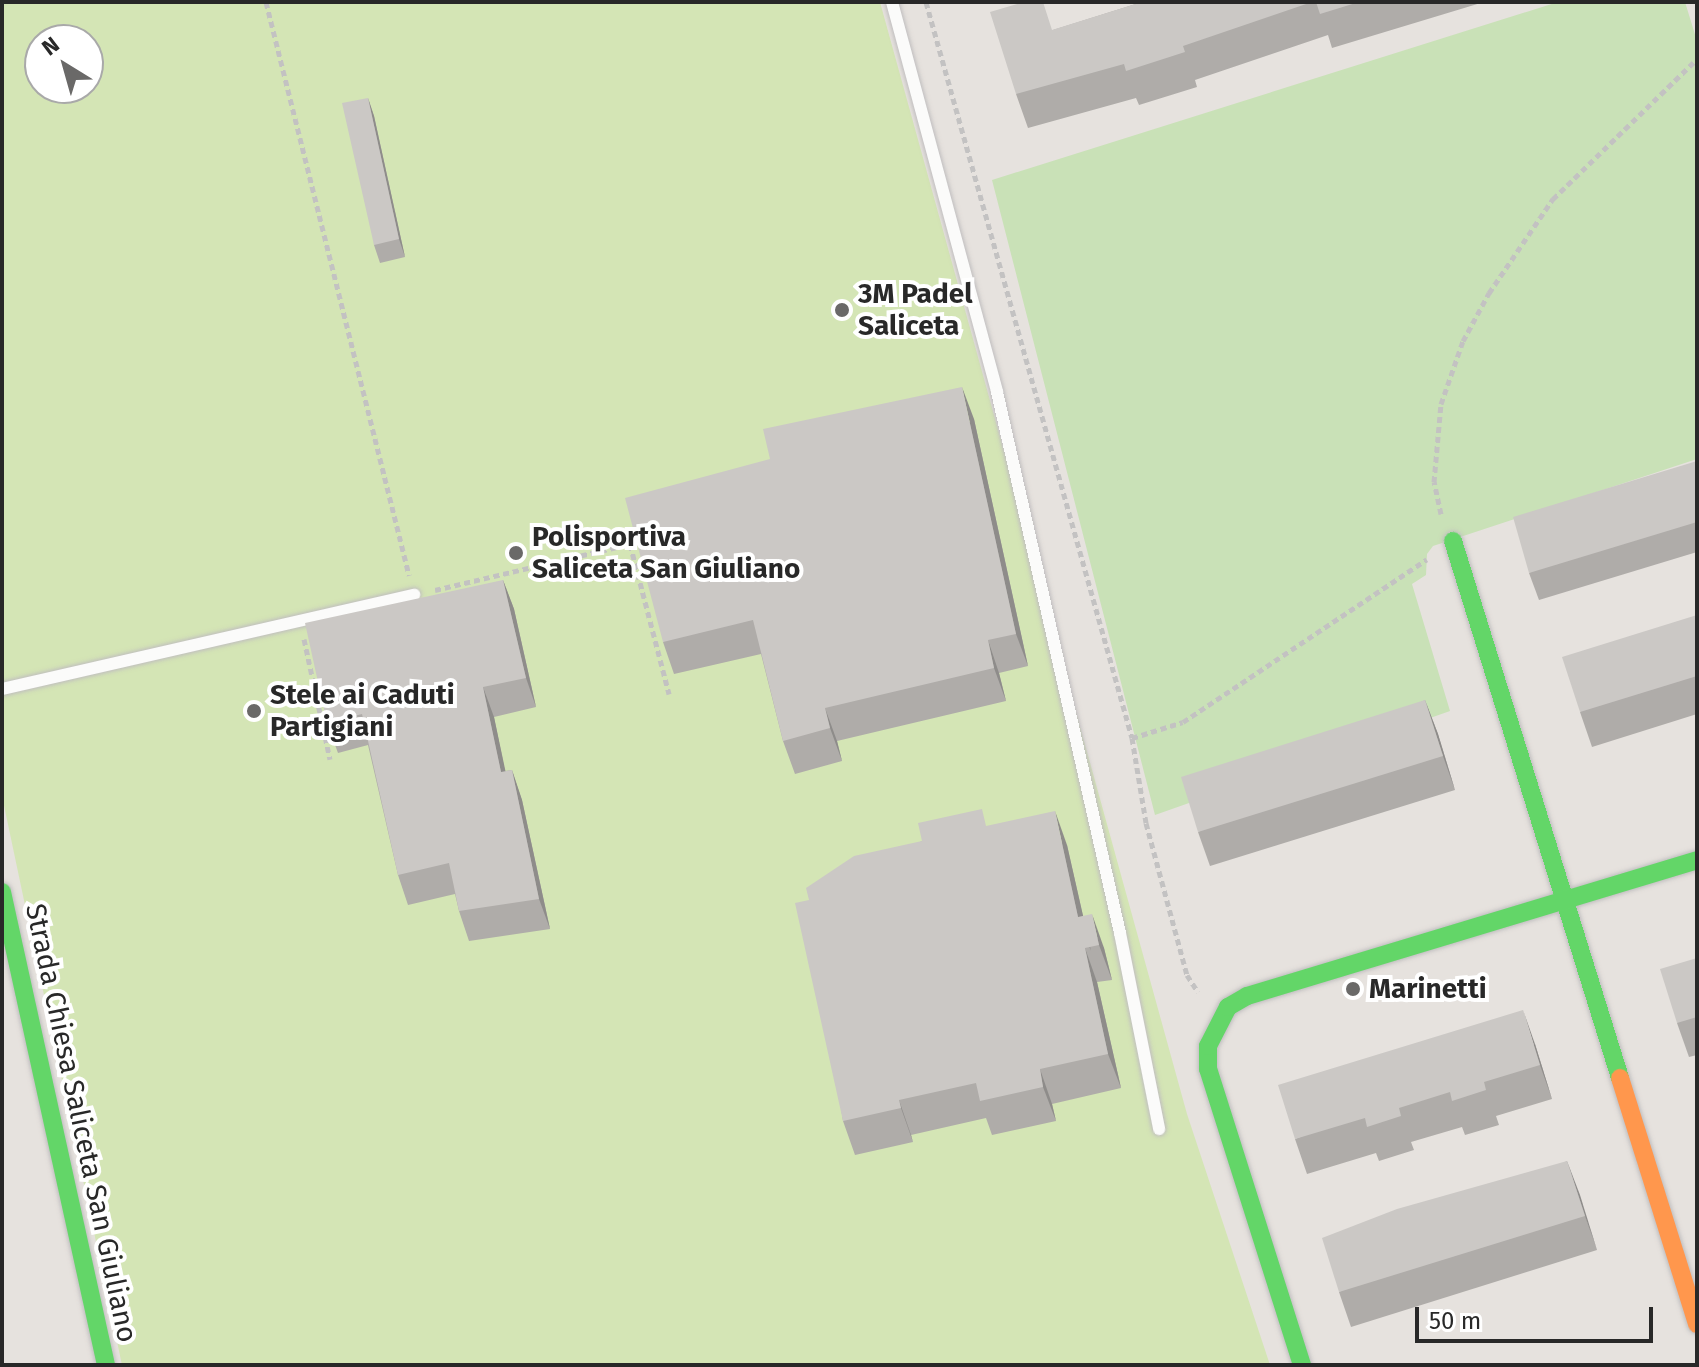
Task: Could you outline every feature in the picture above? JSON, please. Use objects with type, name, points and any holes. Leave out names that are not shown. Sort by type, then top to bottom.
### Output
[{"type":"street","points":[[1453,541],[1697,1324]]},
{"type":"street","points":[[1302,1365],[1208,1069],[1208,1046],[1217,1023],[1228,1007],[1247,996],[1697,860]]},
{"type":"street","name":"Strada Chiesa Saliceta San Giuliano","points":[[2,892],[106,1365]]},
{"type":"lane","points":[[892,2],[1001,407],[1120,933],[1159,1129]]},
{"type":"lane","points":[[2,689],[414,595]]},
{"type":"path","points":[[266,2],[414,595],[630,544],[669,694]]},
{"type":"path","points":[[926,2],[1132,738],[1146,823],[1187,975],[1217,1023]]},
{"type":"path","points":[[1132,738],[1183,722],[1453,541],[1437,504],[1434,459],[1441,404],[1463,341],[1536,219],[1697,59]]},
{"type":"path","points":[[300,622],[330,759]]},
{"type":"green space","name":"Polisportiva Saliceta San Giuliano","points":[[2,2],[880,2],[1187,1114],[1270,1365],[122,1365],[2,796]]},
{"type":"green space","points":[[1558,2],[1685,2],[1697,41],[1697,459],[1433,546],[1427,554],[1426,575],[1412,584],[1450,711],[1155,815],[992,180]]},
{"type":"building","points":[[1024,2],[1043,2],[1052,30],[1142,2],[1312,2],[1183,46],[1185,52],[1126,71],[1124,64],[1016,94],[990,12]]},
{"type":"building","points":[[1316,2],[1359,2],[1320,14]]},
{"type":"building","points":[[368,98],[399,239],[374,245],[342,103]]},
{"type":"building","points":[[962,387],[1016,634],[988,640],[994,668],[825,708],[830,728],[783,741],[753,620],[663,642],[625,498],[770,459],[763,429]]},
{"type":"building","points":[[1697,461],[1697,522],[1529,573],[1513,517]]},
{"type":"building","points":[[503,580],[526,678],[483,687],[501,772],[512,770],[539,899],[459,911],[449,863],[398,875],[362,714],[327,723],[305,623]]},
{"type":"building","points":[[1697,615],[1697,676],[1580,712],[1562,657]]},
{"type":"building","points":[[1425,700],[1443,756],[1198,832],[1181,777]]},
{"type":"building","points":[[982,809],[986,826],[1055,811],[1078,917],[1092,914],[1099,945],[1085,948],[1108,1054],[1040,1069],[1043,1087],[980,1101],[976,1083],[899,1100],[901,1108],[843,1121],[795,903],[809,900],[806,888],[854,856],[922,841],[918,823]]},
{"type":"building","points":[[1697,958],[1697,1017],[1677,1023],[1660,969]]},
{"type":"building","points":[[1523,1010],[1540,1065],[1484,1082],[1486,1090],[1452,1101],[1450,1092],[1399,1108],[1401,1116],[1367,1127],[1365,1118],[1295,1139],[1278,1085]]},
{"type":"building","points":[[1567,1161],[1585,1216],[1339,1292],[1322,1238],[1397,1209]]},
{"type":"traffic: fast","points":[[1453,541],[1620,1078]]},
{"type":"traffic: fast","points":[[1302,1365],[1208,1069],[1208,1046],[1228,1007],[1247,996],[1697,860]]},
{"type":"traffic: fast","points":[[2,892],[106,1365]]},
{"type":"traffic: slow","points":[[1620,1078],[1697,1324]]},
{"type":"place","name":"3M Padel Saliceta","points":[[842,310]]},
{"type":"place","name":"Polisportiva Saliceta San Giuliano","points":[[516,553]]},
{"type":"place","name":"Stele ai Caduti Partigiani","points":[[254,711]]},
{"type":"place","name":"Marinetti","points":[[1353,989]]}]
